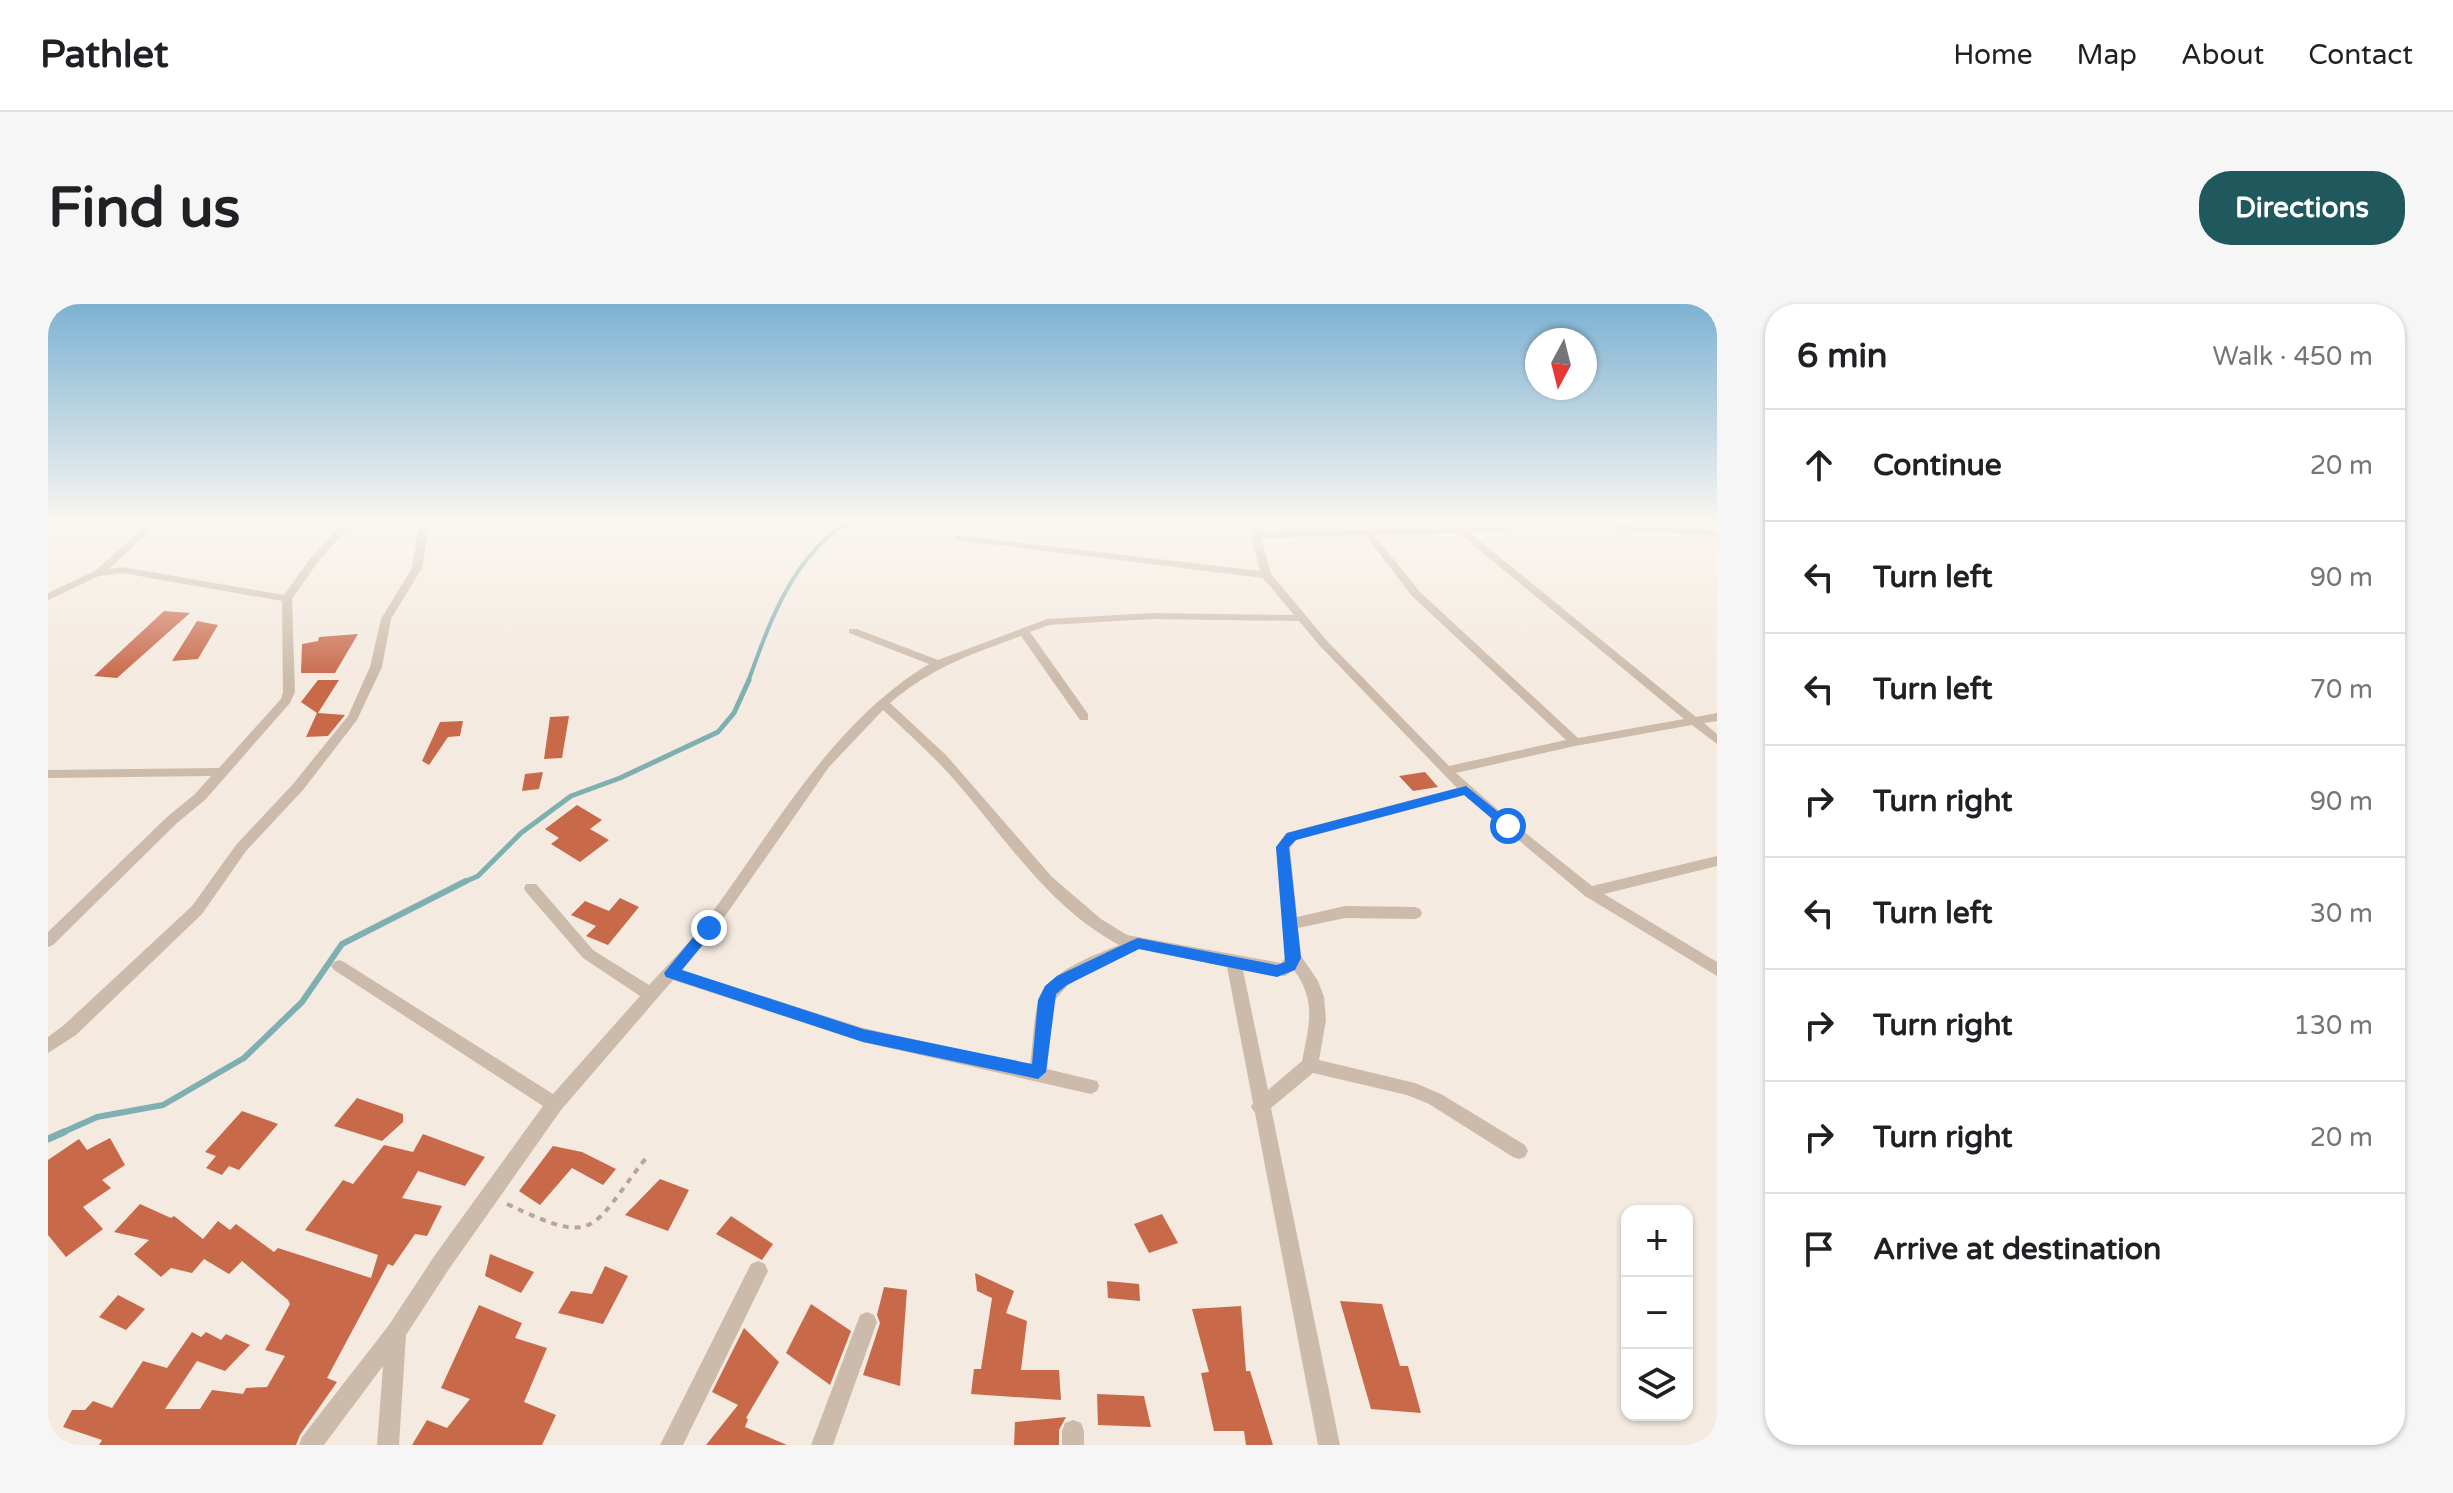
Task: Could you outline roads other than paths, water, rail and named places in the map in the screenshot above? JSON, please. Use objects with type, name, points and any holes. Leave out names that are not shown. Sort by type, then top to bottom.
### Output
[{"type":"street","points":[[48,597],[96,573]]},
{"type":"street","points":[[149,573],[287,599]]},
{"type":"street","points":[[48,941],[223,772],[278,710],[289,692],[287,599],[305,573]]},
{"type":"street","points":[[48,1046],[70,1030],[197,910],[241,848],[298,787],[353,717],[373,675],[386,619],[414,573]]},
{"type":"street","points":[[1252,573],[1266,575],[1382,706],[1466,790],[1590,892],[1717,970]]},
{"type":"street","points":[[1400,573],[1416,594],[1575,742]]},
{"type":"street","points":[[1514,573],[1717,740]]},
{"type":"street","points":[[310,1445],[396,1332],[555,1104],[709,928],[825,764],[883,703],[938,664],[1047,622],[1152,616],[1303,618]]},
{"type":"street","points":[[853,631],[938,664]]},
{"type":"street","points":[[1025,633],[1084,717]]},
{"type":"street","points":[[883,703],[942,758],[1043,878],[1109,933],[1138,943],[1277,971],[1285,970],[1294,958]]},
{"type":"street","points":[[1446,771],[1575,742],[1717,717]]},
{"type":"street","points":[[48,774],[223,772]]},
{"type":"street","points":[[1260,1107],[1310,1065],[1319,1004],[1312,980],[1294,958],[1283,847],[1291,836],[1466,790]]},
{"type":"street","points":[[1590,892],[1717,861]]},
{"type":"street","points":[[531,888],[588,954],[652,995]]},
{"type":"street","points":[[1291,924],[1345,912],[1415,913]]},
{"type":"street","points":[[1038,1072],[1046,1000],[1050,990],[1062,980],[1138,943]]},
{"type":"street","points":[[1234,962],[1260,1107],[1329,1445]]},
{"type":"street","points":[[339,966],[555,1104]]},
{"type":"street","points":[[671,973],[863,1035],[1091,1086]]},
{"type":"street","points":[[1310,1065],[1409,1088],[1435,1099],[1519,1151]]},
{"type":"street","points":[[671,1445],[758,1271]]},
{"type":"street","points":[[822,1445],[867,1322]]},
{"type":"street","points":[[388,1445],[396,1332]]},
{"type":"waterway","points":[[748,682],[765,636],[797,573]]},
{"type":"waterway","points":[[462,883],[478,876],[521,833],[571,796],[620,778],[718,732],[734,713],[749,680]]},
{"type":"waterway","points":[[59,1134],[97,1117],[163,1105],[244,1058],[302,1002],[342,944],[462,883]]},
{"type":"waterway","points":[[48,1139],[64,1132]]}]
